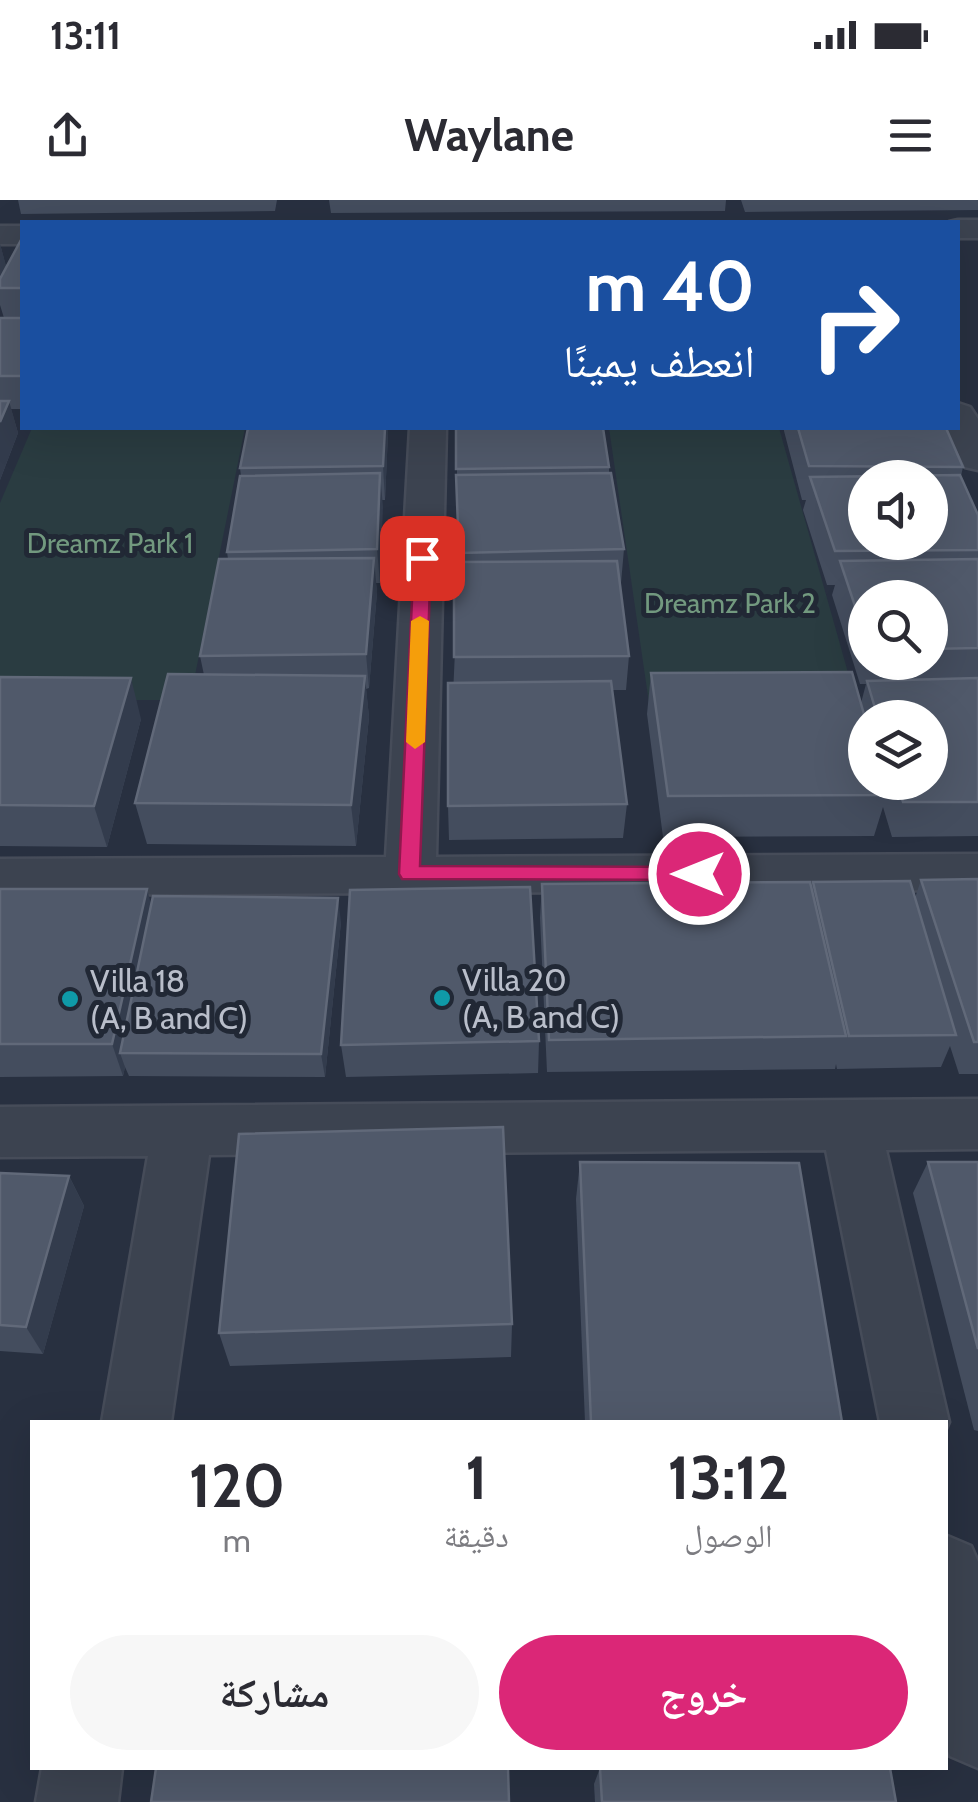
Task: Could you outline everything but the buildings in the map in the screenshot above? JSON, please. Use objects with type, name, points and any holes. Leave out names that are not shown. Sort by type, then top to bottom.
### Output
[{"type":"street","points":[[960,418],[978,459]]},
{"type":"street","points":[[410,874],[428,430]]},
{"type":"street","points":[[0,876],[978,872]]},
{"type":"street","points":[[0,1132],[978,1124]]},
{"type":"street","points":[[851,1126],[914,1420]]},
{"type":"street","points":[[136,1420],[182,1132]]},
{"type":"street","points":[[948,1586],[978,1728]]},
{"type":"street","points":[[77,1802],[82,1770]]},
{"type":"green space","name":"Dreamz Park 1","points":[[31,430],[245,430],[190,700],[0,700],[0,503]]},
{"type":"green space","name":"Dreamz Park 2","points":[[609,430],[780,430],[854,694],[649,703]]},
{"type":"slow traffic","points":[[415,742],[420,621]]},
{"type":"place","name":"Villa 20 (A, B and C)","points":[[442,998]]},
{"type":"place","name":"Villa 18 (A, B and C)","points":[[70,999]]},
{"type":"route","points":[[422,558],[410,874],[699,874]]}]
